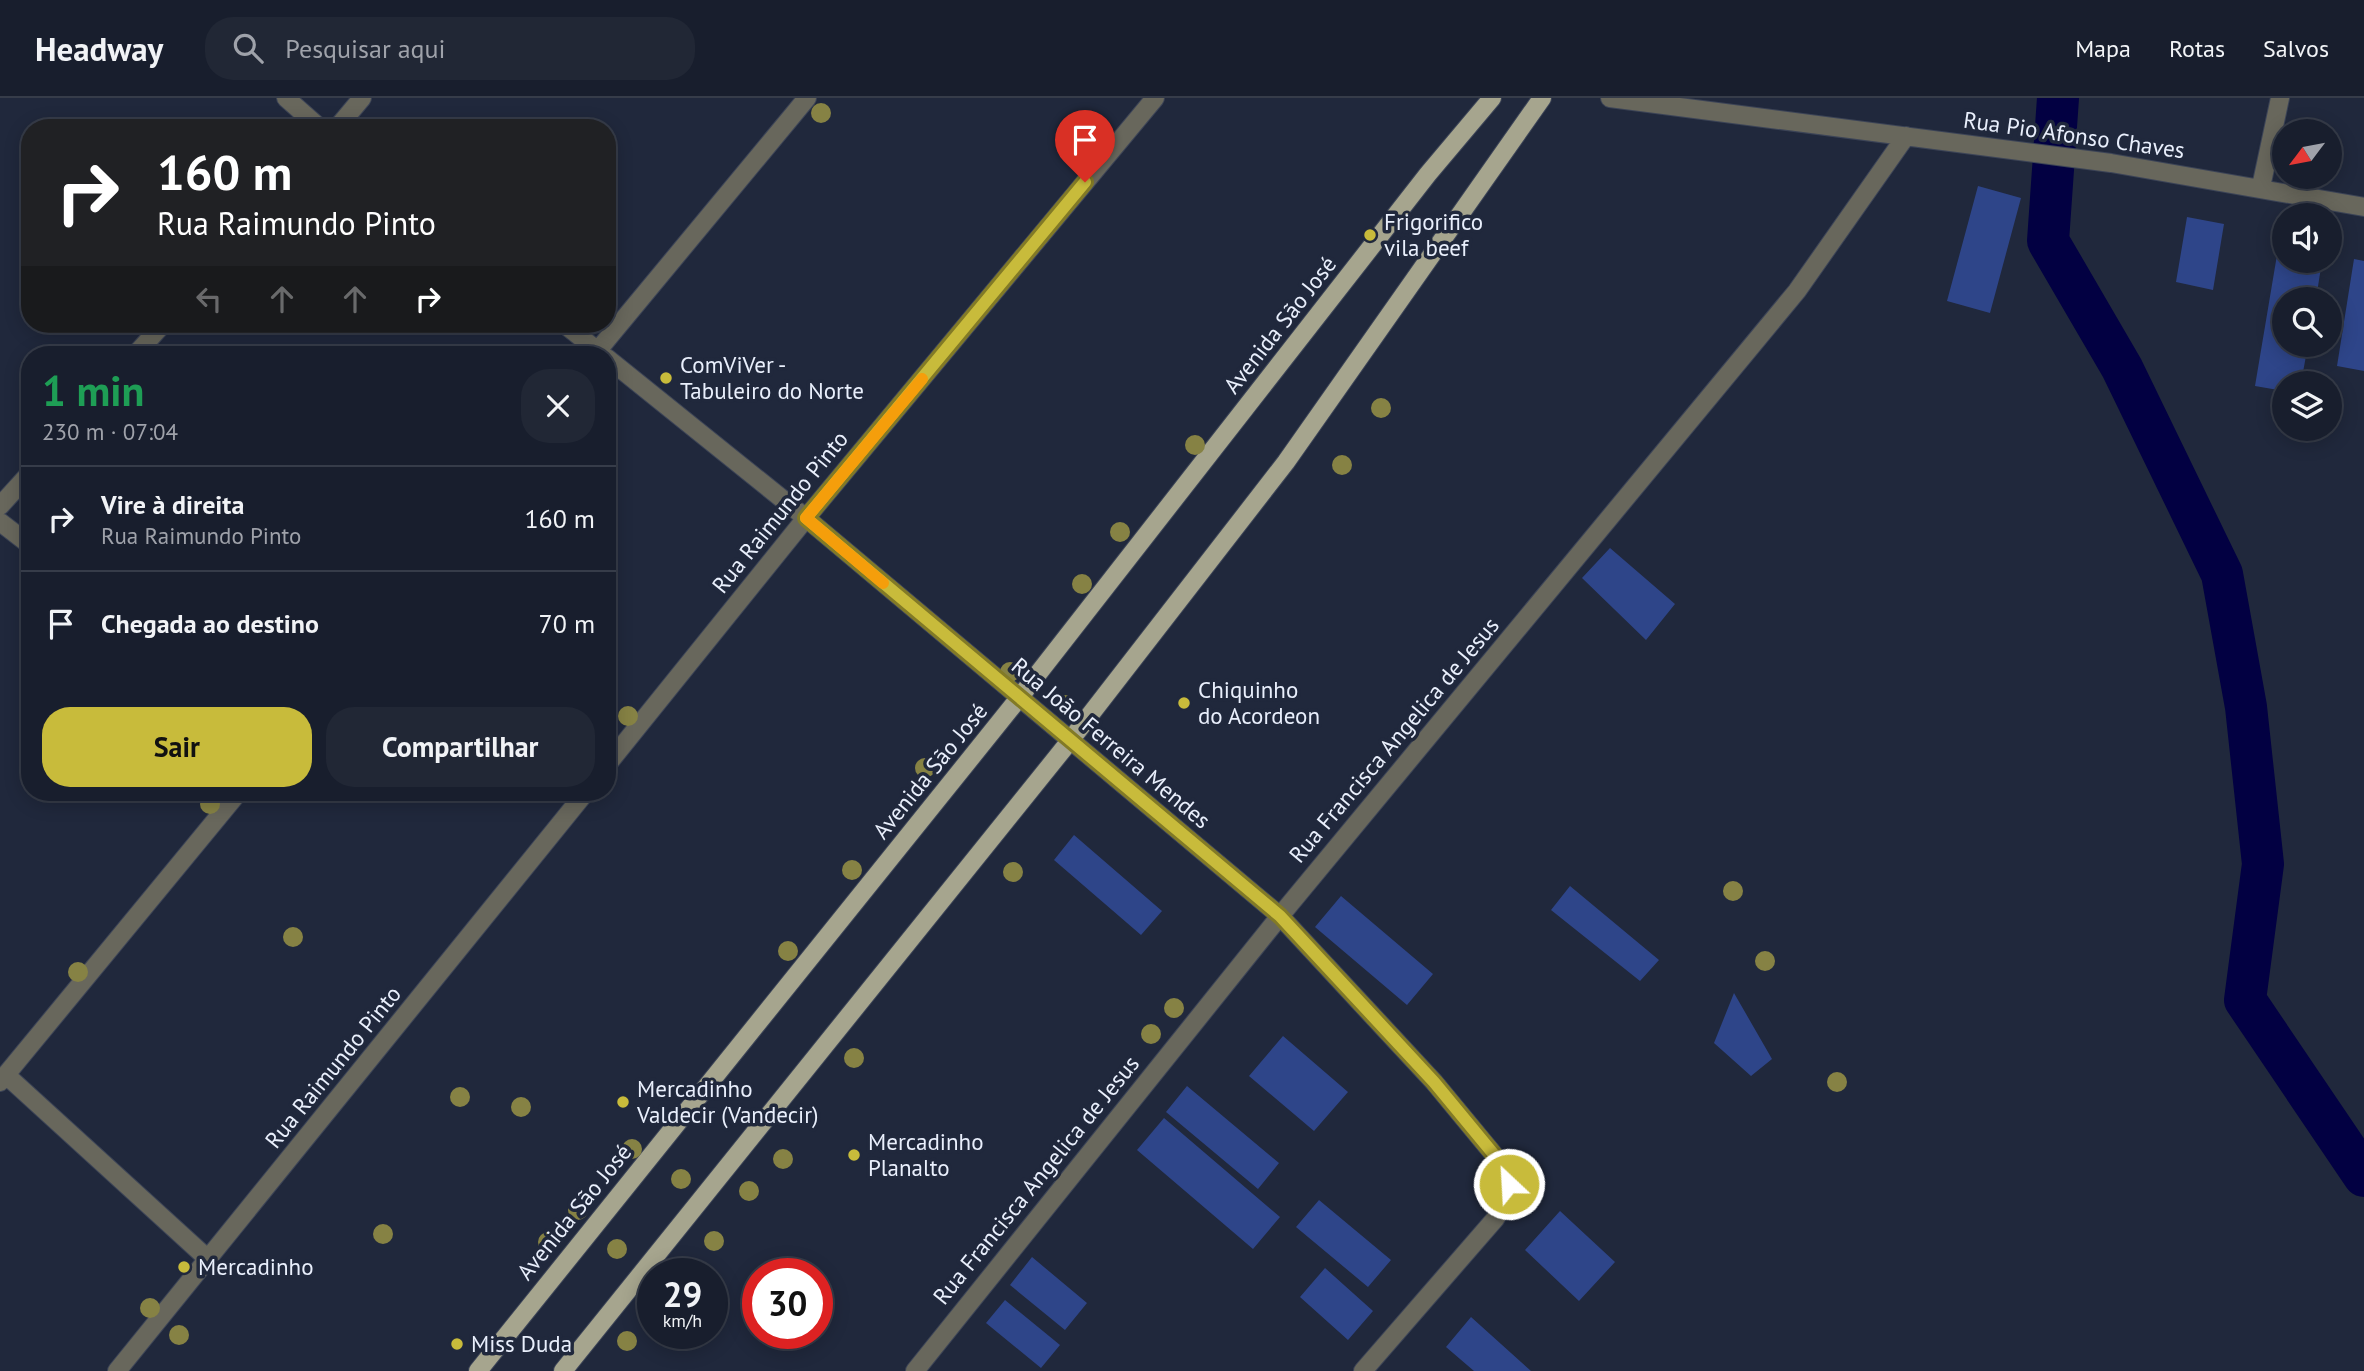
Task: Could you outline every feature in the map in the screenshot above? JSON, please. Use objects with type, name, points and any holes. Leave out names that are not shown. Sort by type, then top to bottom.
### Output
[{"type":"main road","name":"Avenida São José","points":[[478,1371],[1019,698],[1427,174],[1492,98]]},
{"type":"main road","points":[[563,1371],[1069,742],[1286,462],[1542,98]]},
{"type":"street","points":[[286,98],[310,119]]},
{"type":"street","points":[[344,119],[362,98]]},
{"type":"street","points":[[608,346],[807,98]]},
{"type":"street","name":"Rua Raimundo Pinto","points":[[616,754],[806,518],[1155,98]]},
{"type":"street","name":"Rua Pio Afonso Chaves","points":[[1610,98],[1906,136],[2022,154],[2111,163],[2364,206]]},
{"type":"street","points":[[2261,187],[2280,98]]},
{"type":"street","name":"Rua Francisca Angelica de Jesus","points":[[915,1371],[1280,916],[1797,291],[1906,136]]},
{"type":"street","points":[[143,346],[155,333]]},
{"type":"street","name":"Rua João Ferreira Mendes","points":[[575,333],[590,346]]},
{"type":"street","name":"Rua João Ferreira Mendes","points":[[616,367],[806,518],[1069,742],[1280,916],[1434,1082],[1505,1168],[1509,1184],[1507,1199],[1495,1219],[1363,1371]]},
{"type":"street","points":[[0,506],[21,483]]},
{"type":"street","points":[[0,522],[21,538]]},
{"type":"street","points":[[209,1260],[3,1079],[231,801]]},
{"type":"street","name":"Rua Raimundo Pinto","points":[[117,1371],[579,801]]},
{"type":"building","points":[[1978,186],[2021,198],[1990,313],[1947,301]]},
{"type":"building","points":[[2187,217],[2224,224],[2213,290],[2176,282]]},
{"type":"building","points":[[2354,259],[2364,261],[2364,371],[2337,366],[2338,357],[2342,357],[2342,335]]},
{"type":"building","points":[[2274,273],[2320,273],[2318,287],[2272,287],[2272,357],[2306,357],[2303,371],[2272,371],[2272,389],[2255,386]]},
{"type":"building","points":[[1610,548],[1675,604],[1646,640],[1582,578]]},
{"type":"building","points":[[1074,835],[1162,911],[1141,935],[1054,860]]},
{"type":"building","points":[[1570,886],[1659,960],[1640,981],[1551,910]]},
{"type":"building","points":[[1341,896],[1433,974],[1407,1005],[1315,927]]},
{"type":"building","points":[[1734,993],[1772,1059],[1751,1076],[1714,1043]]},
{"type":"building","points":[[1283,1036],[1348,1092],[1314,1131],[1249,1076]]},
{"type":"building","points":[[1187,1086],[1279,1163],[1258,1189],[1166,1112]]},
{"type":"building","points":[[1164,1118],[1280,1217],[1253,1249],[1137,1150]]},
{"type":"building","points":[[1319,1200],[1391,1260],[1368,1287],[1296,1227]]},
{"type":"building","points":[[1560,1211],[1615,1262],[1579,1301],[1525,1250]]},
{"type":"building","points":[[1032,1257],[1087,1303],[1065,1330],[1010,1285]]},
{"type":"building","points":[[1325,1268],[1373,1311],[1348,1340],[1300,1297]]},
{"type":"building","points":[[1005,1300],[1060,1345],[1041,1368],[986,1323]]},
{"type":"building","points":[[1471,1317],[1531,1371],[1474,1371],[1446,1347]]},
{"type":"waterway","points":[[2058,98],[2048,241],[2122,368],[2222,574],[2246,707],[2263,864],[2245,1000],[2364,1176]]},
{"type":"slow traffic","points":[[883,583],[806,518],[922,379]]},
{"type":"place","name":"Frigorifico vila beef","points":[[1370,235]]},
{"type":"place","name":"ComViVer - Tabuleiro do Norte","points":[[666,378]]},
{"type":"place","name":"Chiquinho do Acordeon","points":[[1184,703]]},
{"type":"place","name":"Mercadinho Valdecir (Vandecir)","points":[[623,1102]]},
{"type":"place","name":"Mercadinho Planalto","points":[[854,1155]]},
{"type":"place","name":"Mercadinho","points":[[184,1267]]},
{"type":"place","name":"Miss Duda","points":[[457,1344]]},
{"type":"route","points":[[1085,182],[806,518],[1069,742],[1280,916],[1434,1082],[1495,1154],[1505,1168],[1509,1184]]}]
